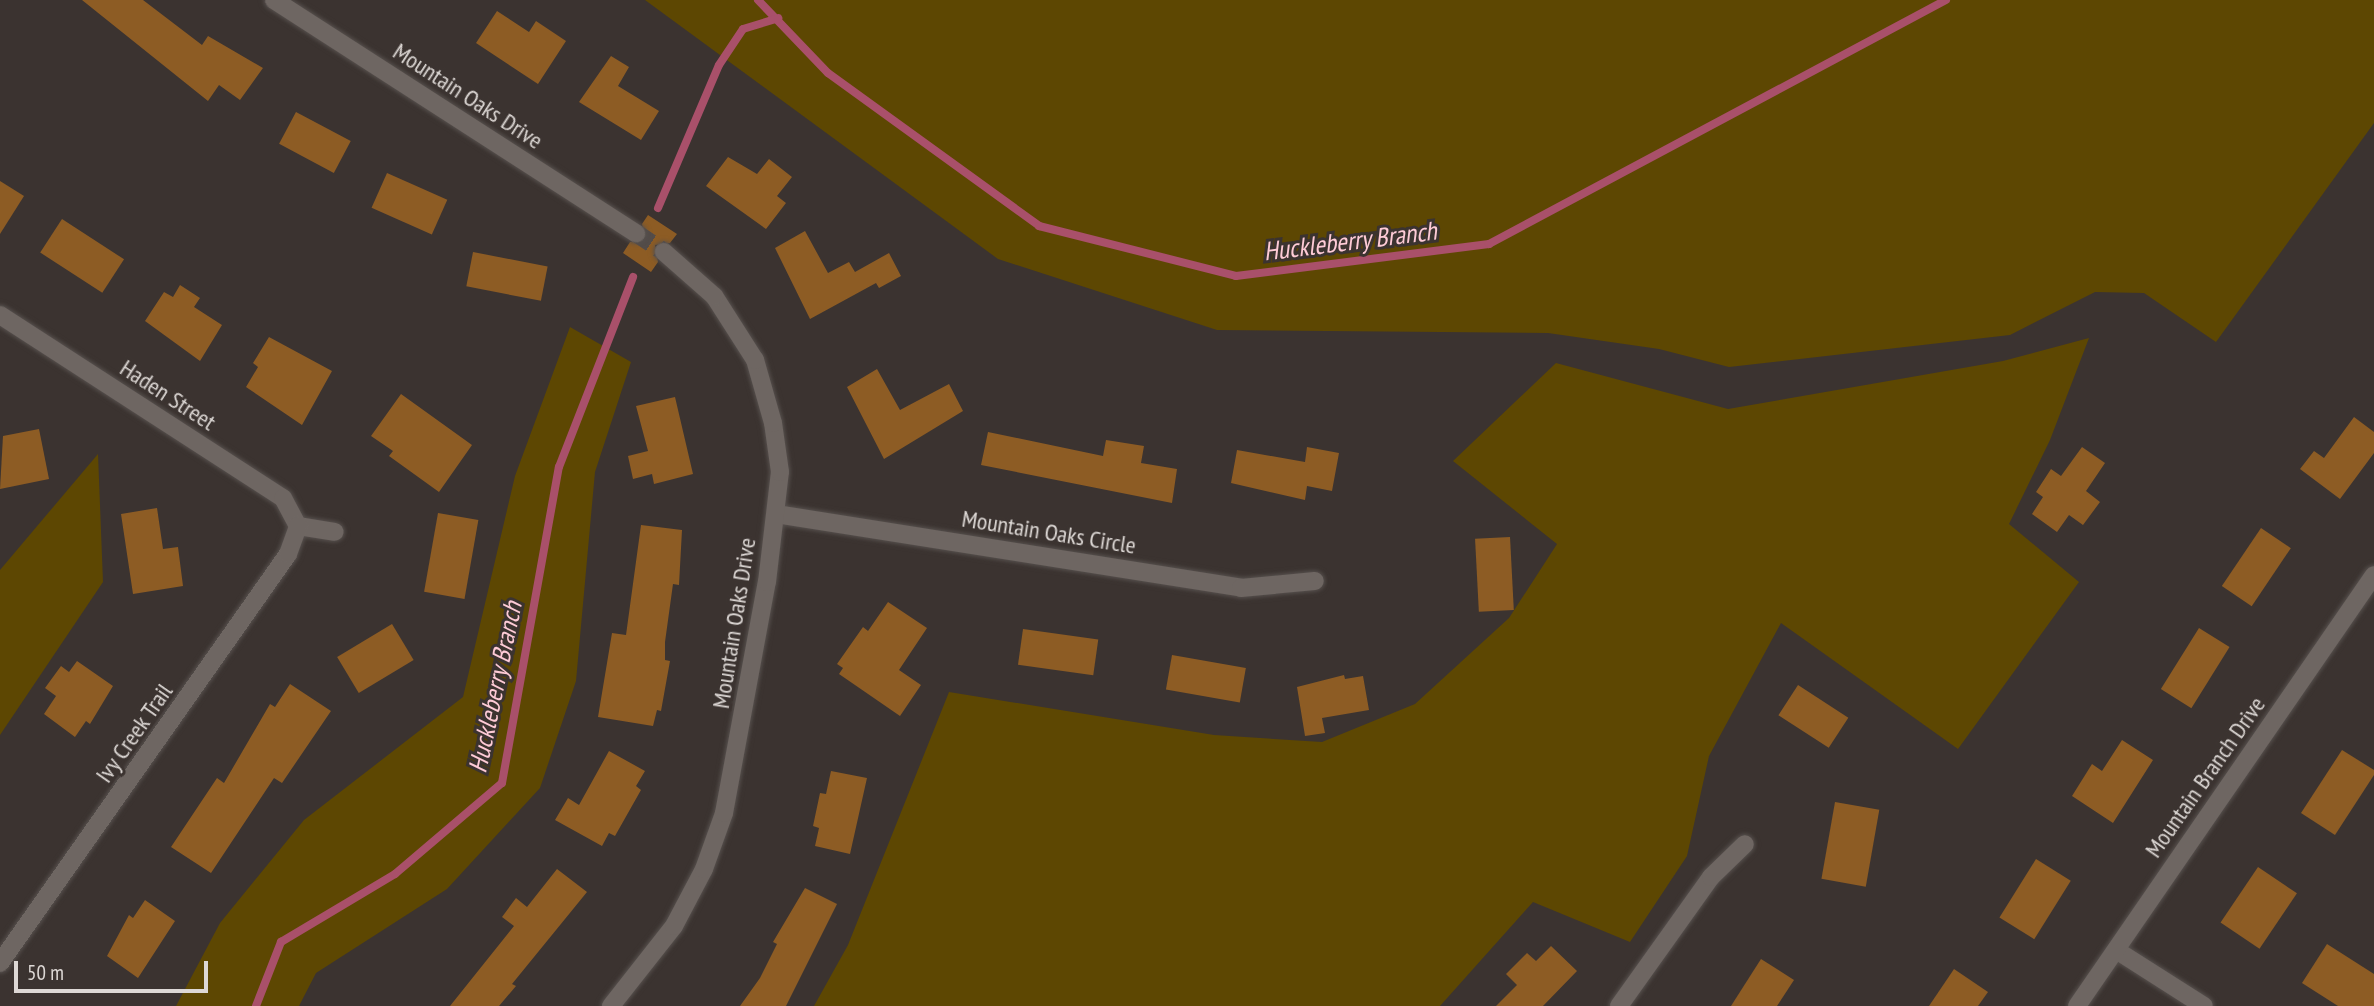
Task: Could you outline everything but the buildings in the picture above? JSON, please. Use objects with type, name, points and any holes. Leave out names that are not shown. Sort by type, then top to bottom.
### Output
[{"type":"street","name":"Mountain Oaks Drive","points":[[274,0],[297,6],[636,233]]},
{"type":"street","name":"Mountain Oaks Drive","points":[[611,1006],[674,926],[704,869],[724,813],[776,514],[780,472],[773,423],[755,360],[714,296],[664,251]]},
{"type":"street","name":"Haden Street","points":[[0,316],[283,498],[298,526]]},
{"type":"street","name":"Mountain Oaks Circle","points":[[776,514],[1241,588],[1315,581]]},
{"type":"street","points":[[298,526],[335,533]]},
{"type":"street","name":"Ivy Creek Trail","points":[[0,962],[288,554],[298,526]]},
{"type":"street","name":"Mountain Branch Drive","points":[[2077,1006],[2374,575]]},
{"type":"street","points":[[1619,1006],[1711,877],[1745,844]]},
{"type":"street","points":[[2116,950],[2204,1006]]},
{"type":"shaded area","points":[[645,0],[2374,0],[2374,123],[2216,342],[2144,293],[2095,292],[2010,335],[1729,367],[1659,349],[1548,333],[1217,330],[998,259]]},
{"type":"shaded area","points":[[570,327],[631,362],[595,472],[576,681],[540,788],[447,889],[316,973],[299,1006],[176,1006],[220,923],[304,820],[463,697],[515,476]]},
{"type":"shaded area","points":[[2089,338],[2050,440],[2009,524],[2079,582],[1958,749],[1781,623],[1709,756],[1687,856],[1630,942],[1533,902],[1440,1006],[814,1006],[848,945],[949,692],[1214,735],[1322,742],[1415,704],[1509,618],[1557,544],[1453,461],[1556,363],[1728,409],[2003,361]]},
{"type":"shaded area","points":[[98,454],[103,582],[0,735],[0,570]]},
{"type":"waterway","name":"Huckleberry Branch","points":[[758,0],[828,73],[1039,226],[1236,276],[1489,244],[1946,0]]},
{"type":"waterway","name":"Huckleberry Branch","points":[[658,208],[719,65],[743,29],[778,18]]},
{"type":"waterway","name":"Huckleberry Branch","points":[[256,1006],[281,942],[395,874],[502,783],[559,467],[633,277]]},
{"type":"tunnel","points":[[636,233],[664,252]]}]
